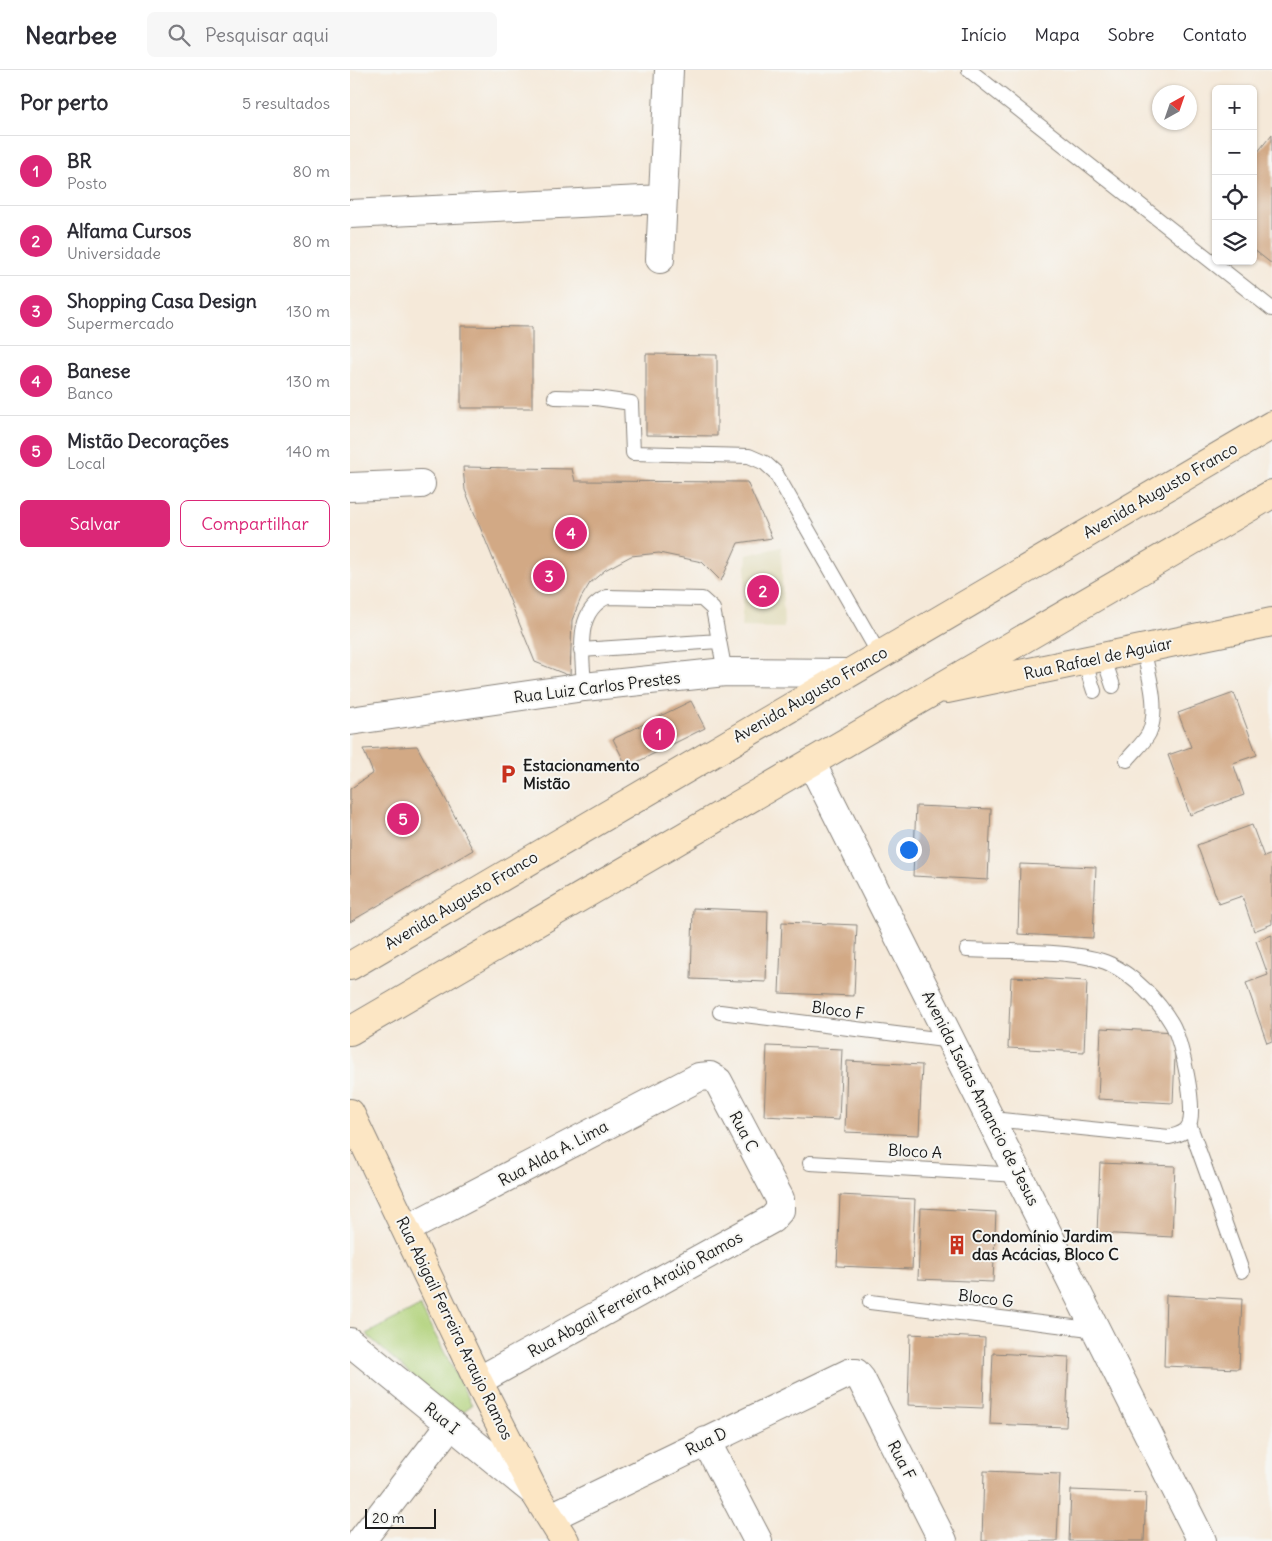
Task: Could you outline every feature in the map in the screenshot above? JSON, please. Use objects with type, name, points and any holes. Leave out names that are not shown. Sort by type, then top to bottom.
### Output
[{"type":"main road","name":"Avenida Augusto Franco","points":[[350,966],[846,673],[1272,425]]},
{"type":"main road","points":[[350,1031],[812,764],[924,694],[1272,494]]},
{"type":"main road","name":"Rua Rafael de Aguiar","points":[[924,694],[1272,622]]},
{"type":"main road","name":"Rua Abigail Ferreira Araujo Ramos","points":[[350,1113],[478,1381],[535,1493],[565,1541]]},
{"type":"street","points":[[660,259],[669,70]]},
{"type":"street","points":[[350,214],[663,199]]},
{"type":"street","points":[[350,487],[421,484]]},
{"type":"street","name":"Rua Luiz Carlos Prestes","points":[[350,721],[584,687],[725,672],[846,673]]},
{"type":"street","name":"Avenida Isaías Amancio de Jesus","points":[[812,764],[1098,1330],[1202,1541]]},
{"type":"street","name":"Rua C","points":[[699,1076],[710,1076],[718,1081],[780,1199]]},
{"type":"street","name":"Rua Alda A. Lima","points":[[407,1229],[699,1076]]},
{"type":"street","name":"Rua Abgail Ferreira Araújo Ramos","points":[[478,1381],[772,1219],[780,1210],[780,1199]]},
{"type":"street","name":"Rua I","points":[[350,1342],[535,1493]]},
{"type":"street","name":"Rua D","points":[[551,1517],[849,1373],[856,1373],[861,1379]]},
{"type":"street","name":"Rua F","points":[[861,1379],[943,1541]]},
{"type":"street","points":[[362,1541],[450,1425]]},
{"type":"street","points":[[706,1441],[758,1541]]},
{"type":"lane","points":[[970,70],[1272,309]]},
{"type":"lane","points":[[555,397],[596,398],[632,403],[633,453],[749,456],[765,463],[775,472],[879,654]]},
{"type":"lane","points":[[584,687],[581,650],[588,612],[596,601],[607,597],[702,599],[713,609],[725,672]]},
{"type":"lane","points":[[581,650],[719,641]]},
{"type":"lane","points":[[1126,760],[1146,738],[1151,722],[1151,693],[1143,648]]},
{"type":"lane","points":[[1093,658],[1112,686]]},
{"type":"lane","points":[[1093,658],[1094,691]]},
{"type":"lane","points":[[966,950],[1079,955],[1097,958],[1132,978],[1159,1005],[1180,1038],[1192,1106],[1190,1126],[1242,1271]]},
{"type":"lane","name":"Bloco F","points":[[720,1012],[952,1041]]},
{"type":"lane","points":[[992,1119],[1169,1137],[1183,1132],[1190,1126]]},
{"type":"lane","name":"Bloco A","points":[[810,1163],[1019,1175]]},
{"type":"lane","name":"Bloco G","points":[[870,1302],[1098,1330]]},
{"type":"shaded area","points":[[781,547],[784,628],[741,627],[747,555]]},
{"type":"green space","points":[[420,1306],[472,1405],[457,1416],[366,1334]]},
{"type":"building","points":[[1272,134],[1272,264],[1257,252],[1257,153]]},
{"type":"building","points":[[461,326],[532,327],[532,408],[461,408]]},
{"type":"building","points":[[646,354],[717,355],[717,436],[646,435]]},
{"type":"building","points":[[463,467],[572,469],[575,481],[747,482],[772,538],[738,543],[721,581],[702,562],[659,553],[631,556],[605,570],[590,583],[581,598],[572,620],[570,676],[535,662],[465,490]]},
{"type":"building","points":[[1234,693],[1257,755],[1233,763],[1244,795],[1190,815],[1168,755],[1191,747],[1178,713]]},
{"type":"building","points":[[691,701],[705,728],[627,767],[613,739]]},
{"type":"building","points":[[417,746],[473,850],[350,922],[350,789],[373,773],[363,749]]},
{"type":"building","points":[[916,806],[991,809],[988,880],[913,876]]},
{"type":"building","points":[[1252,825],[1264,857],[1272,854],[1272,924],[1254,931],[1242,896],[1219,904],[1197,845]]},
{"type":"building","points":[[1020,864],[1096,867],[1093,938],[1018,934]]},
{"type":"building","points":[[693,908],[768,911],[766,982],[691,979]]},
{"type":"building","points":[[782,922],[857,925],[854,996],[779,993]]},
{"type":"building","points":[[1272,935],[1272,1041],[1267,1043],[1246,983],[1268,975],[1256,941]]},
{"type":"building","points":[[1011,977],[1087,981],[1084,1052],[1008,1048]]},
{"type":"building","points":[[1101,1028],[1176,1032],[1173,1103],[1098,1099]]},
{"type":"building","points":[[767,1046],[842,1049],[839,1120],[764,1116]]},
{"type":"building","points":[[847,1061],[922,1065],[919,1135],[845,1132]]},
{"type":"building","points":[[1100,1163],[1175,1166],[1172,1237],[1097,1233]]},
{"type":"building","points":[[840,1195],[915,1199],[912,1269],[837,1266]]},
{"type":"building","name":"Condomínio Jardim das Acácias, Bloco C","points":[[921,1208],[996,1212],[993,1282],[918,1279]]},
{"type":"building","points":[[1166,1295],[1242,1299],[1239,1369],[1164,1366]]},
{"type":"building","points":[[910,1334],[985,1338],[983,1408],[908,1405]]},
{"type":"building","points":[[993,1353],[1069,1357],[1066,1427],[990,1424]]},
{"type":"building","points":[[984,1471],[1060,1474],[1057,1541],[982,1541]]},
{"type":"building","points":[[1071,1490],[1146,1493],[1144,1541],[1069,1541]]},
{"type":"place","name":"Banese","points":[[571,533]]},
{"type":"place","name":"Shopping Casa Design","points":[[549,576]]},
{"type":"place","name":"Alfama Cursos","points":[[763,591]]},
{"type":"place","name":"BR","points":[[659,734]]},
{"type":"place","name":"Estacionamento Mistão","points":[[508,774]]},
{"type":"place","name":"Mistão Decorações","points":[[403,819]]},
{"type":"place","name":"Condomínio Jardim das Acácias, Bloco C","points":[[957,1245]]}]
